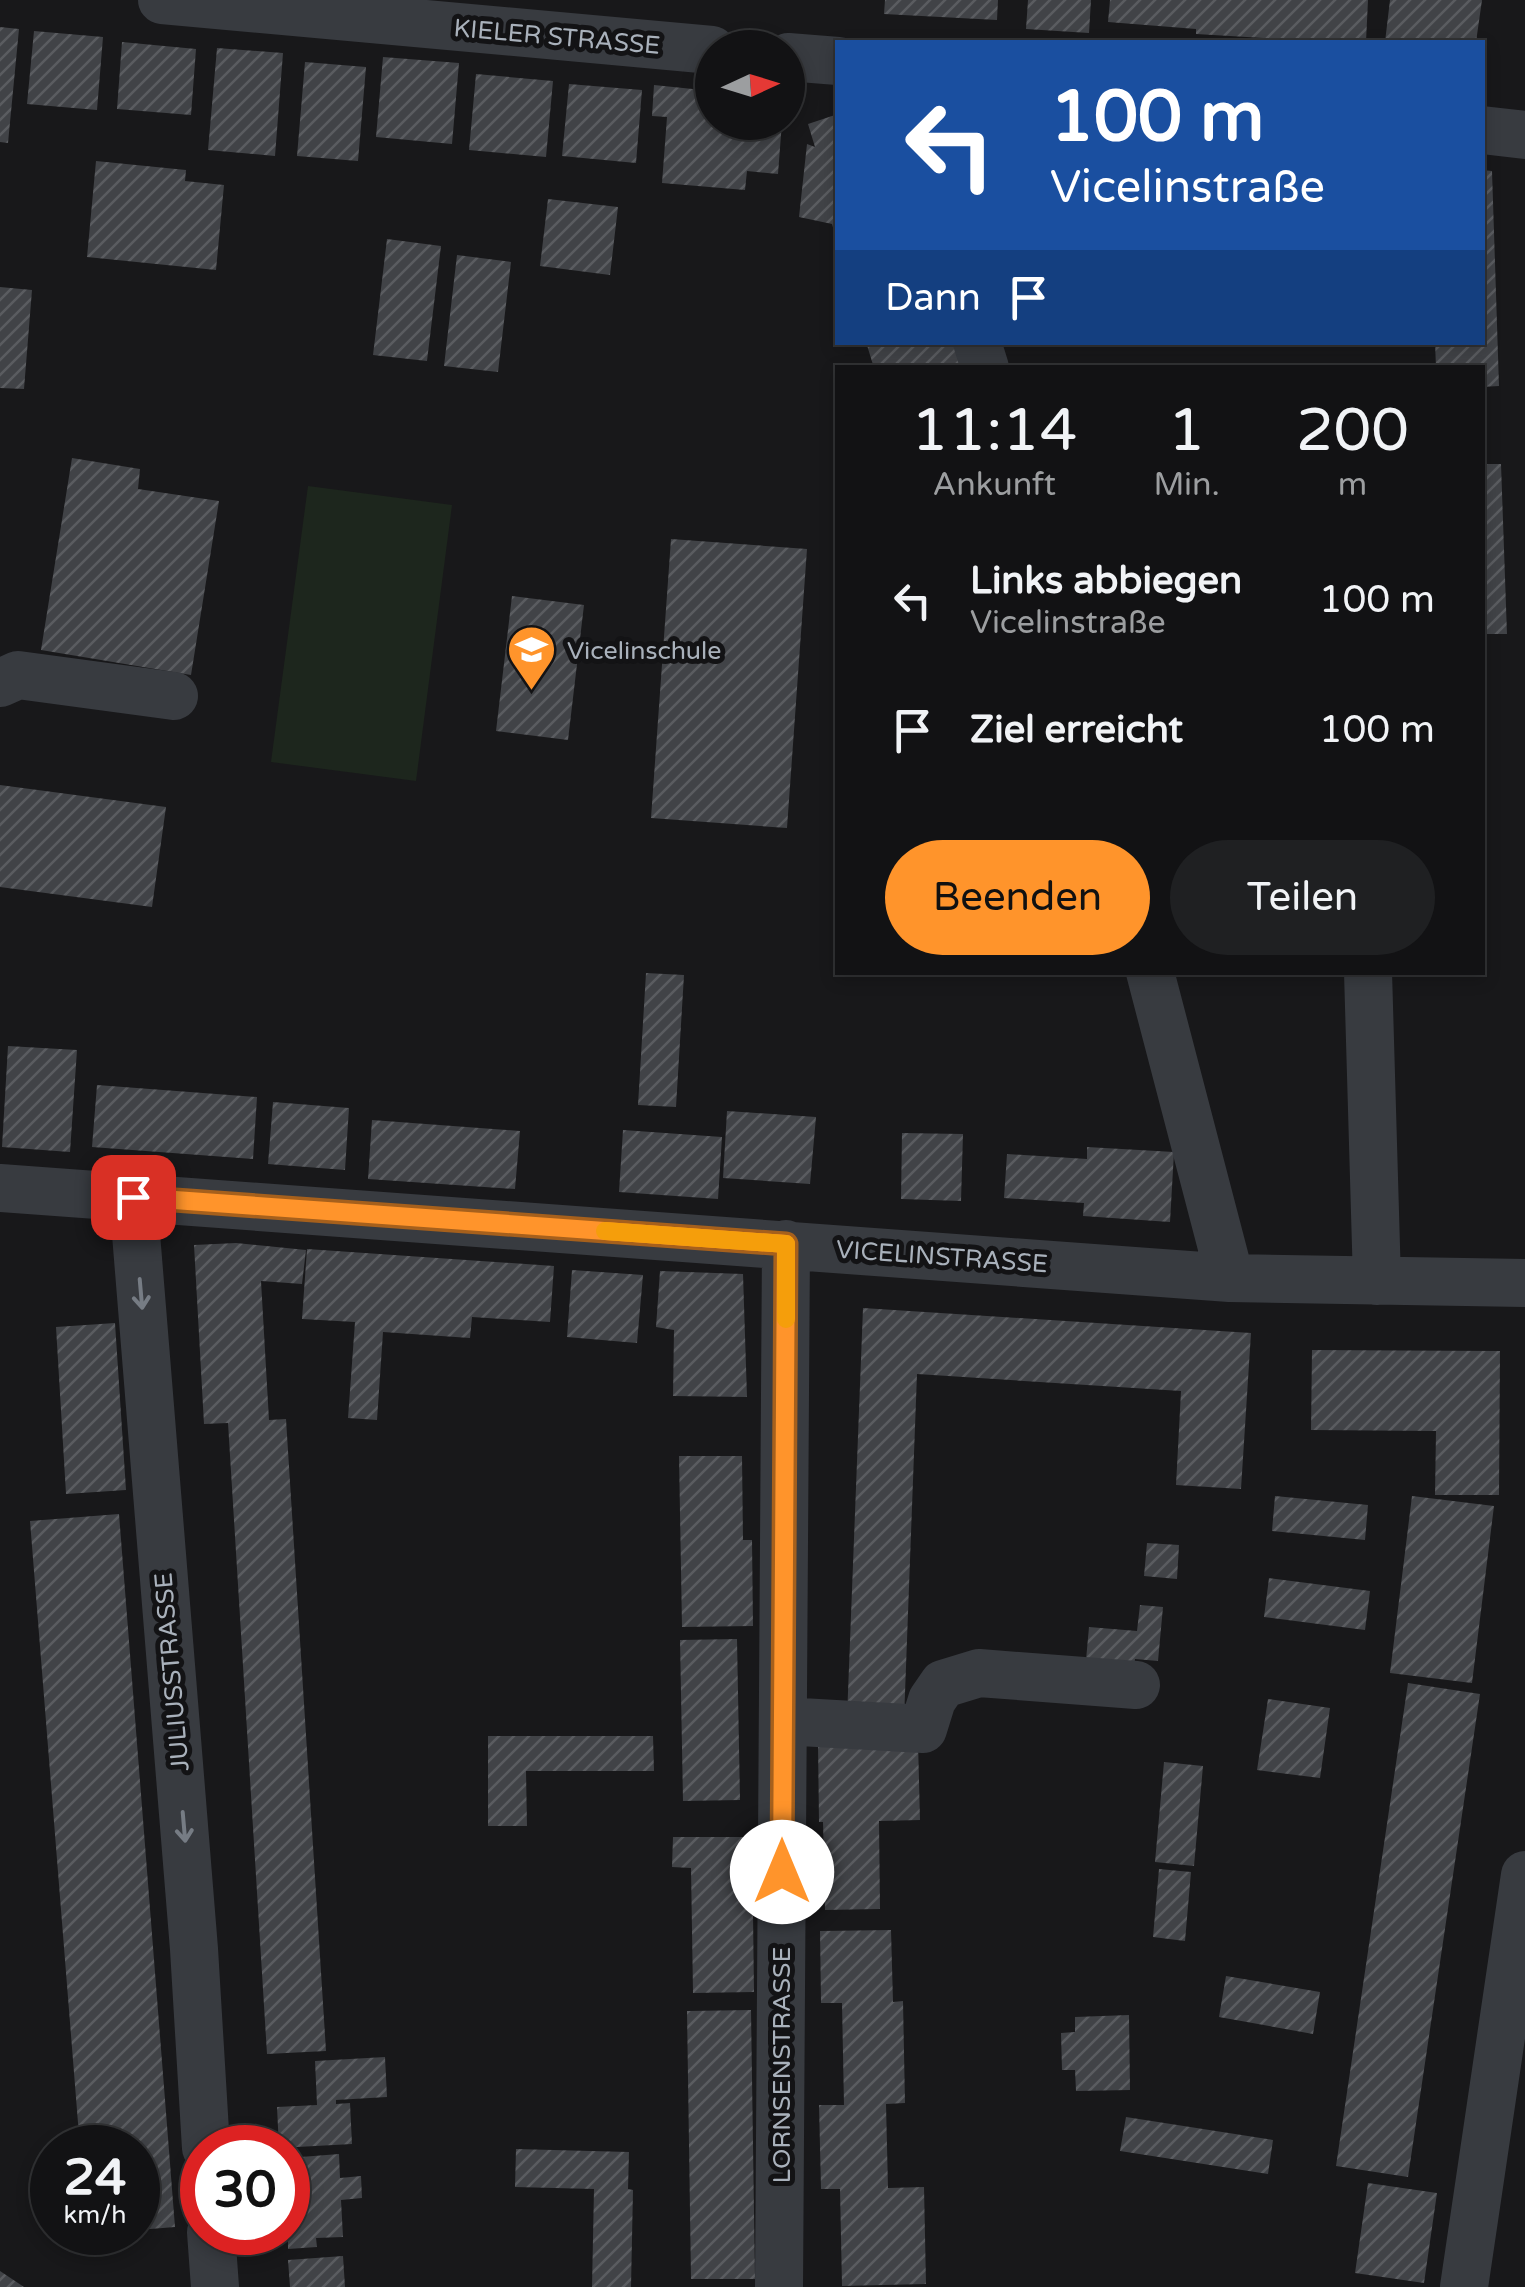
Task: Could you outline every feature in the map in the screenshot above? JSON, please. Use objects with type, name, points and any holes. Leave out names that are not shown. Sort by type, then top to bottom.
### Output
[{"type":"street","name":"KIELER STRASSE","points":[[162,0],[695,48]]},
{"type":"street","points":[[805,58],[835,61]]},
{"type":"street","points":[[1485,130],[1525,135]]},
{"type":"street","points":[[0,683],[18,675],[174,696]]},
{"type":"street","points":[[1151,975],[1230,1278]]},
{"type":"street","points":[[1368,975],[1377,1281]]},
{"type":"street","name":"VICELINSTRASSE","points":[[0,1188],[1230,1278],[1525,1283]]},
{"type":"street","name":"JULIUSSTRASSE","points":[[133,1197],[205,2125]]},
{"type":"street","name":"LORNSENSTRASSE","points":[[780,2287],[786,1244]]},
{"type":"street","points":[[783,1722],[923,1728],[932,1700],[943,1684],[979,1673],[1136,1684]]},
{"type":"street","points":[[1464,2287],[1525,1874]]},
{"type":"street","points":[[213,2255],[215,2287]]},
{"type":"shaded area","points":[[308,486],[452,505],[416,781],[271,762]]},
{"type":"building","points":[[885,0],[998,0],[997,20],[884,14]]},
{"type":"building","points":[[1028,0],[1091,0],[1089,33],[1026,29]]},
{"type":"building","points":[[1110,0],[1368,0],[1366,40],[1196,34],[1196,29],[1108,22]]},
{"type":"building","points":[[1390,0],[1482,0],[1476,40],[1385,40]]},
{"type":"building","points":[[0,27],[19,29],[8,143],[0,142]]},
{"type":"building","points":[[34,31],[103,37],[97,110],[27,104]]},
{"type":"building","points":[[122,42],[196,49],[191,115],[117,109]]},
{"type":"building","points":[[217,48],[283,53],[275,156],[208,150]]},
{"type":"building","points":[[383,57],[459,63],[452,144],[376,137]]},
{"type":"building","points":[[305,62],[366,67],[358,161],[297,156]]},
{"type":"building","points":[[476,74],[553,81],[546,157],[469,150]]},
{"type":"building","points":[[569,84],[642,90],[636,163],[562,156]]},
{"type":"building","points":[[654,85],[695,89],[695,140],[781,140],[778,174],[747,171],[745,190],[662,183],[667,117],[652,116]]},
{"type":"building","points":[[835,115],[835,234],[832,224],[799,217],[807,144],[815,147],[808,124]]},
{"type":"building","points":[[96,161],[186,170],[185,181],[224,185],[216,270],[87,257]]},
{"type":"building","points":[[1485,170],[1492,171],[1499,386],[1485,387],[1485,365],[1436,365],[1435,345],[1485,345]]},
{"type":"building","points":[[548,199],[618,207],[610,275],[540,266]]},
{"type":"building","points":[[387,239],[441,246],[427,361],[373,355]]},
{"type":"building","points":[[457,255],[511,262],[498,372],[444,366]]},
{"type":"building","points":[[0,287],[32,290],[24,389],[0,388]]},
{"type":"building","points":[[867,345],[960,345],[966,365],[873,365]]},
{"type":"building","points":[[72,458],[140,469],[138,489],[219,501],[191,675],[41,650]]},
{"type":"building","points":[[1485,464],[1501,464],[1507,634],[1485,634]]},
{"type":"building","points":[[671,539],[807,549],[787,828],[651,818]]},
{"type":"building","points":[[512,596],[584,605],[568,740],[496,731]]},
{"type":"building","points":[[0,785],[166,807],[152,907],[0,887]]},
{"type":"building","points":[[646,973],[684,975],[676,1107],[638,1105]]},
{"type":"building","points":[[8,1046],[77,1050],[70,1152],[2,1147]]},
{"type":"building","points":[[97,1085],[257,1097],[253,1159],[92,1147]]},
{"type":"building","points":[[273,1102],[349,1108],[345,1170],[268,1164]]},
{"type":"building","points":[[727,1111],[816,1117],[810,1184],[723,1178]]},
{"type":"building","points":[[372,1120],[520,1131],[515,1189],[368,1179]]},
{"type":"building","points":[[623,1130],[722,1137],[718,1199],[619,1192]]},
{"type":"building","points":[[902,1133],[963,1134],[961,1201],[901,1199]]},
{"type":"building","points":[[1087,1147],[1174,1152],[1170,1222],[1083,1216],[1084,1203],[1004,1198],[1007,1154],[1087,1159]]},
{"type":"building","points":[[236,1243],[306,1250],[302,1284],[261,1281],[269,1420],[286,1419],[326,2051],[267,2054],[228,1423],[204,1424],[194,1245]]},
{"type":"building","points":[[307,1249],[554,1266],[550,1322],[472,1317],[470,1338],[383,1332],[377,1420],[348,1418],[355,1322],[302,1319]]},
{"type":"building","points":[[572,1270],[643,1275],[637,1343],[567,1337]]},
{"type":"building","points":[[660,1271],[743,1274],[747,1397],[673,1396],[674,1330],[656,1327]]},
{"type":"building","points":[[863,1308],[1251,1333],[1241,1489],[1176,1485],[1181,1391],[917,1374],[904,1720],[847,1718]]},
{"type":"building","points":[[115,1323],[126,1490],[66,1494],[56,1327]]},
{"type":"building","points":[[1312,1350],[1500,1351],[1499,1495],[1435,1495],[1436,1431],[1311,1430]]},
{"type":"building","points":[[679,1456],[742,1456],[743,1540],[752,1540],[753,1626],[682,1627]]},
{"type":"building","points":[[1275,1496],[1368,1505],[1365,1540],[1272,1531]]},
{"type":"building","points":[[1412,1496],[1494,1506],[1472,1683],[1390,1673]]},
{"type":"building","points":[[119,1514],[175,2227],[160,2228],[160,2125],[78,2125],[30,1521]]},
{"type":"building","points":[[1147,1543],[1179,1545],[1177,1579],[1144,1576]]},
{"type":"building","points":[[1269,1578],[1370,1591],[1365,1630],[1264,1617]]},
{"type":"building","points":[[1140,1605],[1163,1607],[1158,1661],[1135,1659],[1133,1675],[1085,1671],[1089,1627],[1137,1631]]},
{"type":"building","points":[[737,1639],[740,1800],[683,1801],[680,1640]]},
{"type":"building","points":[[1408,1683],[1480,1694],[1408,2177],[1336,2166]]},
{"type":"building","points":[[1268,1699],[1330,1708],[1320,1778],[1257,1770]]},
{"type":"building","points":[[488,1736],[653,1736],[654,1771],[526,1771],[527,1826],[488,1826]]},
{"type":"building","points":[[918,1741],[920,1820],[879,1821],[880,1909],[825,1910],[818,1743]]},
{"type":"building","points":[[1164,1762],[1203,1766],[1194,1866],[1155,1862]]},
{"type":"building","points":[[673,1837],[752,1837],[754,1992],[693,1993],[691,1868],[672,1867]]},
{"type":"building","points":[[1159,1869],[1191,1872],[1185,1941],[1153,1937]]},
{"type":"building","points":[[891,1930],[893,2002],[903,2001],[905,2103],[886,2104],[888,2188],[924,2187],[926,2284],[842,2286],[840,2189],[821,2189],[819,2105],[844,2105],[842,2003],[821,2003],[820,1931]]},
{"type":"building","points":[[1226,1976],[1320,1992],[1313,2034],[1219,2017]]},
{"type":"building","points":[[751,2010],[755,2279],[691,2279],[687,2011]]},
{"type":"building","points":[[1129,2015],[1130,2090],[1076,2091],[1075,2070],[1062,2070],[1061,2033],[1075,2032],[1075,2017]]},
{"type":"building","points":[[385,2057],[387,2097],[336,2100],[336,2104],[350,2103],[352,2144],[310,2146],[310,2125],[278,2125],[277,2107],[317,2105],[315,2061]]},
{"type":"building","points":[[1126,2117],[1273,2140],[1268,2174],[1120,2151]]},
{"type":"building","points":[[516,2149],[629,2152],[628,2189],[633,2190],[631,2287],[592,2287],[594,2189],[515,2187]]},
{"type":"building","points":[[339,2154],[340,2178],[361,2176],[362,2198],[341,2200],[343,2237],[316,2238],[317,2247],[310,2247],[310,2156]]},
{"type":"building","points":[[1368,2183],[1437,2193],[1424,2283],[1355,2273]]},
{"type":"building","points":[[343,2256],[345,2287],[290,2287],[288,2260]]},
{"type":"building","points":[[0,2271],[24,2287],[0,2287]]},
{"type":"slow traffic","points":[[605,1231],[786,1244],[786,1319]]},
{"type":"place","name":"Vicelinschule","points":[[532,692]]},
{"type":"route","points":[[133,1197],[786,1244],[782,1872]]}]
